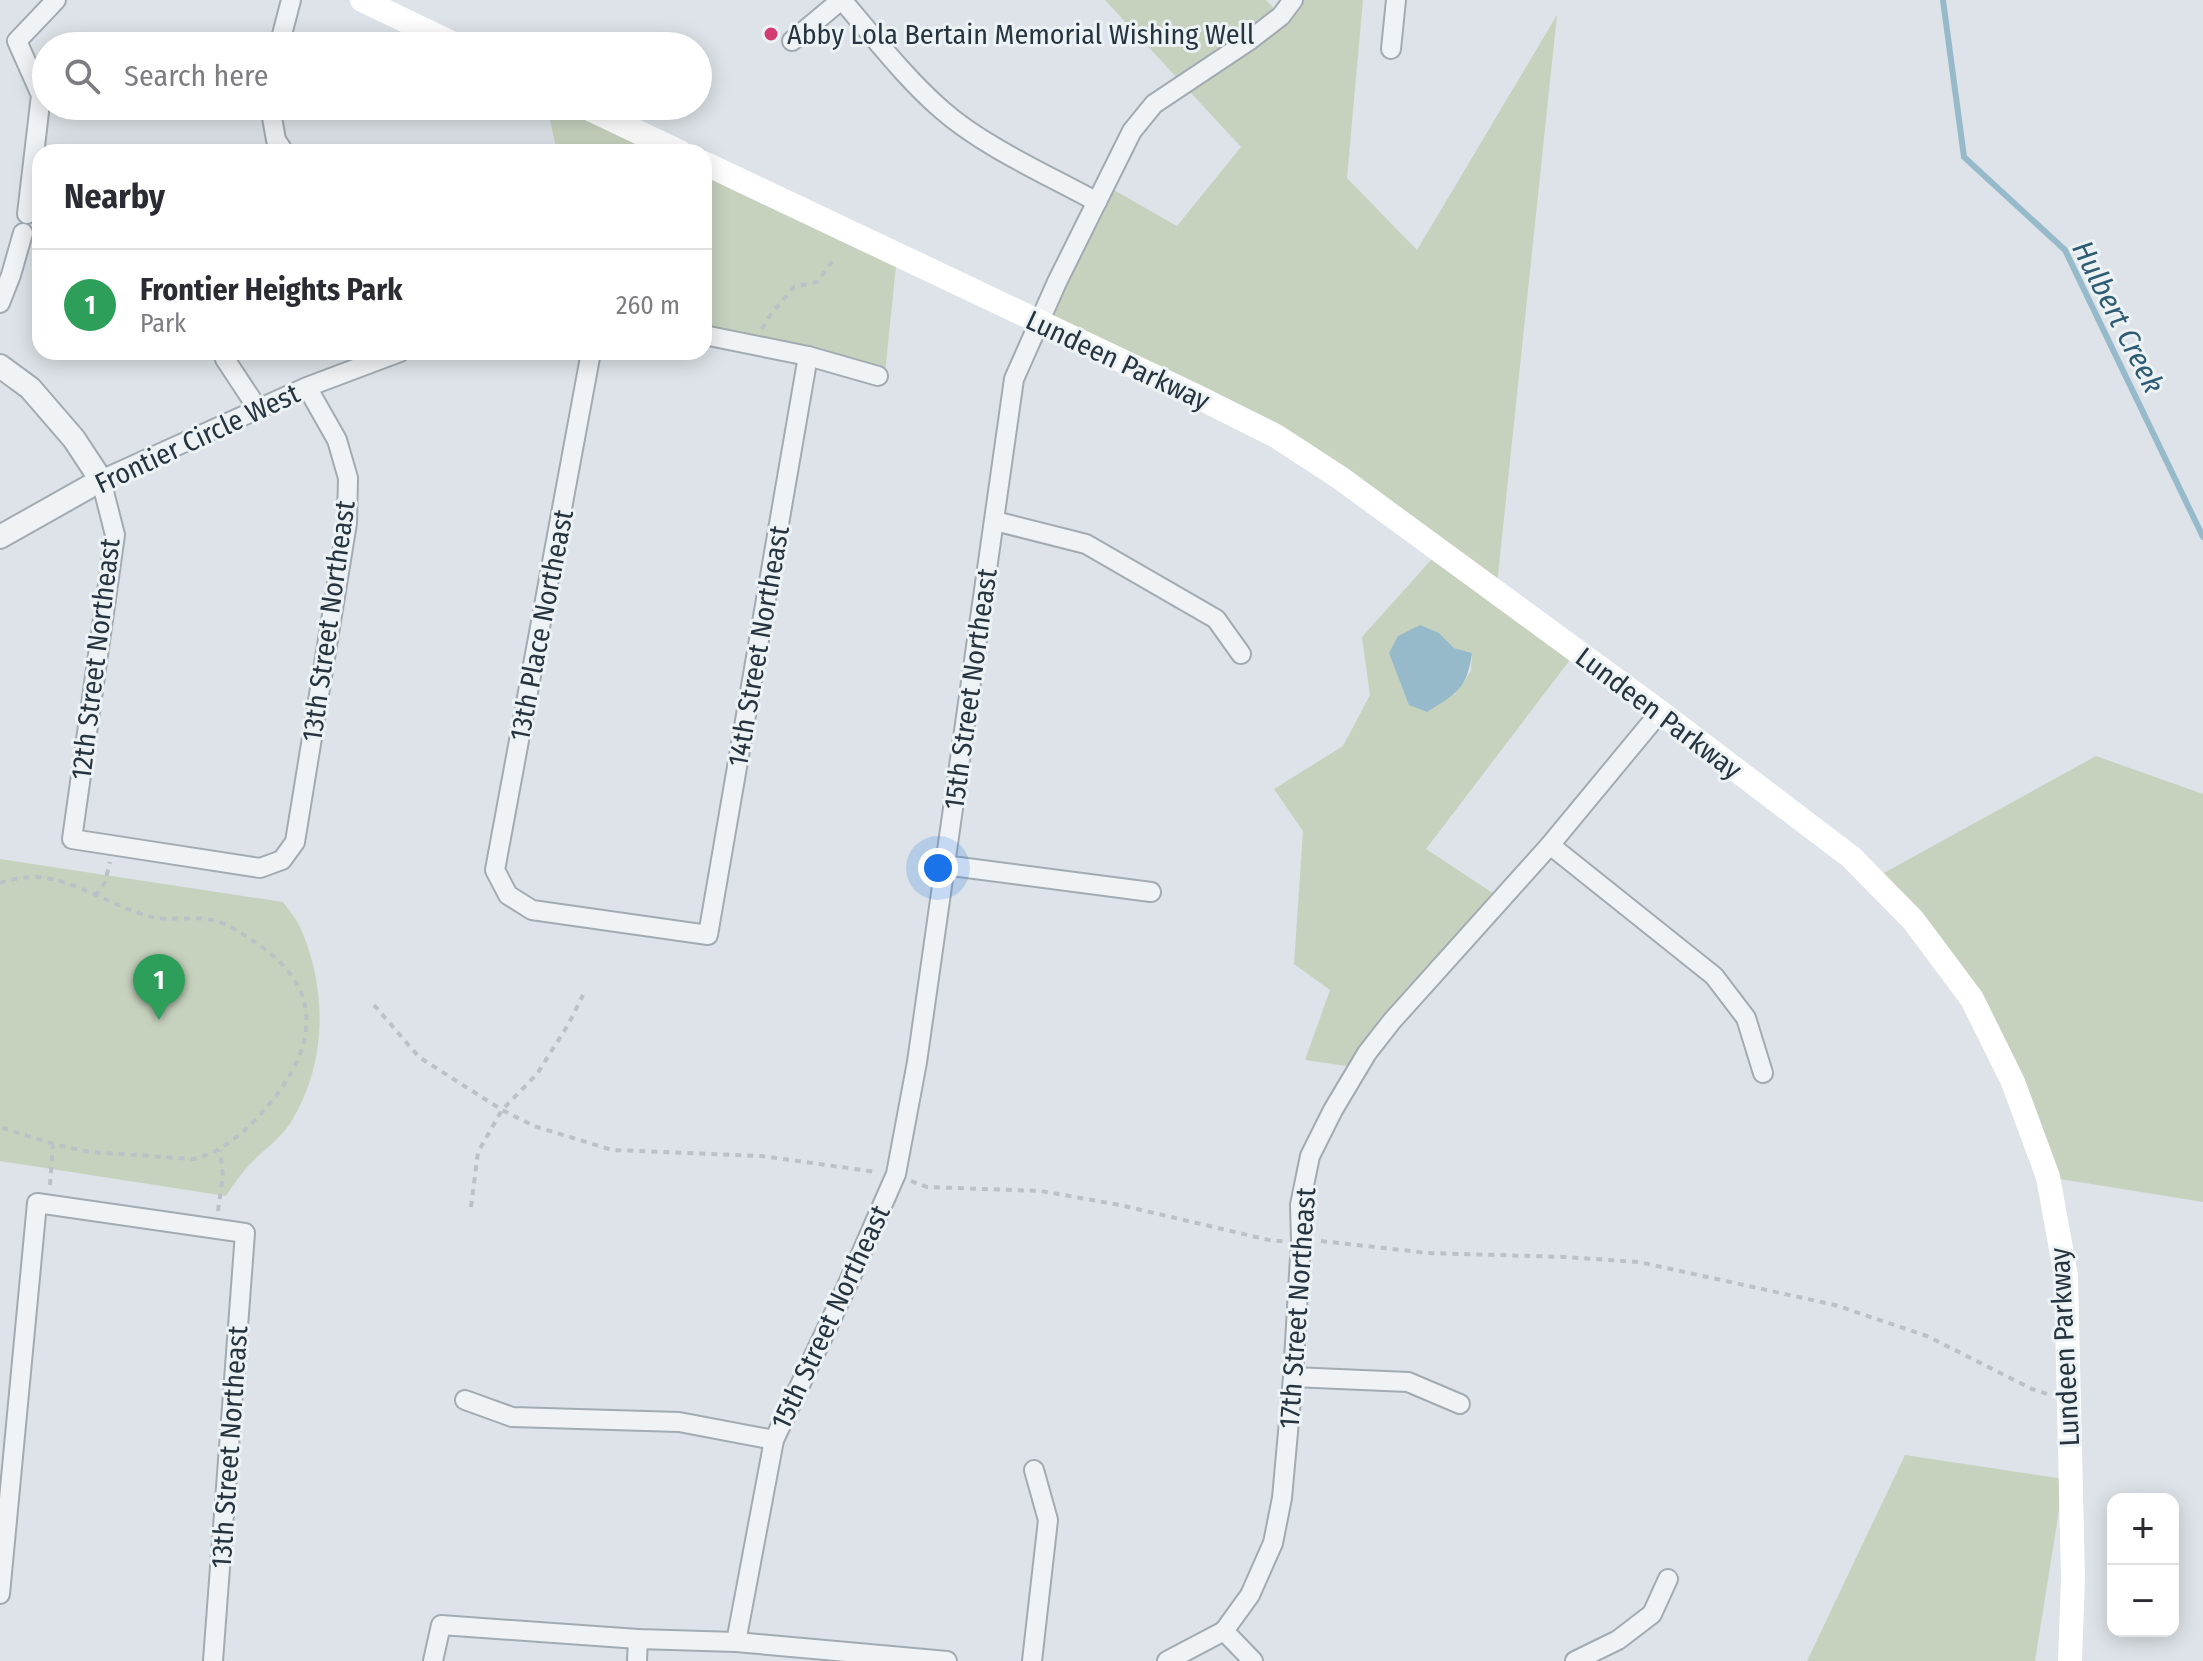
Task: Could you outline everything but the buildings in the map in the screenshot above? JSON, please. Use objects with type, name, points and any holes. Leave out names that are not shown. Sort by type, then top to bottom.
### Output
[{"type":"main road","points":[[362,0],[429,32]]},
{"type":"main road","points":[[613,120],[663,144]]},
{"type":"main road","name":"Lundeen Parkway","points":[[712,167],[1276,436],[1339,477],[1660,712],[1851,857],[1913,920],[1972,999],[2013,1082],[2048,1177],[2066,1276],[2073,1578],[2070,1661]]},
{"type":"street","points":[[32,80],[9,40],[56,0]]},
{"type":"street","points":[[283,32],[291,0]]},
{"type":"street","points":[[792,41],[842,0],[943,111],[978,136],[1097,202]]},
{"type":"street","name":"15th Street Northeast","points":[[736,1642],[774,1440],[896,1174],[917,1062],[1014,379],[1132,131],[1154,104],[1250,40],[1281,16],[1293,0]]},
{"type":"street","points":[[1391,49],[1396,0]]},
{"type":"street","points":[[35,144],[38,120]]},
{"type":"street","points":[[272,120],[279,144]]},
{"type":"street","points":[[27,214],[32,172]]},
{"type":"street","points":[[0,303],[23,233]]},
{"type":"street","points":[[712,337],[808,356],[878,376]]},
{"type":"street","name":"14th Street Northeast","points":[[708,935],[808,356]]},
{"type":"street","points":[[226,360],[258,409]]},
{"type":"street","name":"Frontier Circle West","points":[[0,537],[101,480],[307,387],[379,360]]},
{"type":"street","name":"13th Place Northeast","points":[[590,360],[495,870],[508,895],[532,910],[708,935]]},
{"type":"street","points":[[0,366],[30,388],[74,439],[101,480]]},
{"type":"street","name":"13th Street Northeast","points":[[112,845],[260,868],[282,860],[295,842],[347,523],[348,478],[337,440],[307,387]]},
{"type":"street","name":"12th Street Northeast","points":[[101,480],[115,535],[72,839],[112,845]]},
{"type":"street","points":[[995,521],[1086,544],[1216,619],[1241,654]]},
{"type":"street","name":"17th Street Northeast","points":[[1224,1631],[1250,1595],[1273,1543],[1282,1498],[1293,1377],[1301,1240],[1300,1205],[1310,1156],[1367,1053],[1392,1021],[1550,845],[1660,712]]},
{"type":"street","points":[[1550,845],[1714,976],[1746,1018],[1763,1073]]},
{"type":"street","points":[[944,865],[1151,892]]},
{"type":"street","points":[[0,1594],[37,1203],[216,1229]]},
{"type":"street","name":"13th Street Northeast","points":[[213,1661],[245,1233],[216,1229]]},
{"type":"street","points":[[1293,1377],[1408,1382],[1460,1404]]},
{"type":"street","points":[[465,1400],[512,1417],[679,1422],[774,1440]]},
{"type":"street","points":[[1032,1661],[1048,1520],[1034,1470]]},
{"type":"street","points":[[1575,1661],[1618,1640],[1652,1614],[1668,1579]]},
{"type":"street","points":[[433,1661],[441,1625],[638,1639],[736,1642],[947,1661]]},
{"type":"street","points":[[1167,1661],[1224,1631],[1253,1661]]},
{"type":"street","points":[[637,1661],[638,1639]]},
{"type":"path","points":[[752,345],[771,314],[794,287],[817,282],[834,259]]},
{"type":"path","points":[[95,896],[105,882],[112,845]]},
{"type":"path","points":[[0,883],[39,877],[153,917],[215,920],[237,930],[270,952],[289,971],[304,997],[308,1027],[293,1072],[270,1104],[220,1150],[193,1159],[90,1152],[0,1127]]},
{"type":"path","points":[[471,1207],[478,1152],[502,1110],[537,1074],[583,995]]},
{"type":"path","points":[[374,1005],[419,1057],[502,1110],[534,1126],[612,1150],[762,1156],[896,1174],[927,1187],[1041,1191],[1120,1205],[1273,1241],[1335,1241],[1428,1253],[1639,1262],[1835,1305],[1927,1336],[2032,1389],[2068,1402]]},
{"type":"path","points":[[37,1203],[49,1190],[53,1144]]},
{"type":"path","points":[[216,1229],[223,1176],[220,1150]]},
{"type":"green space","points":[[1105,0],[1266,0],[1281,16],[1293,0],[1363,0],[1347,178],[1417,250],[1557,15],[1496,594],[1576,652],[1426,849],[1505,901],[1353,1067],[1305,1060],[1330,990],[1294,964],[1303,831],[1274,789],[1343,746],[1370,695],[1362,637],[1439,551],[1339,477],[1039,322],[1105,185],[1177,226],[1241,147]],"holes":[[[1439,633],[1454,648],[1472,653],[1471,671],[1454,695],[1401,678],[1390,653]]]},
{"type":"green space","points":[[550,120],[613,120],[663,144],[555,144]]},
{"type":"green space","points":[[712,168],[897,256],[884,383],[808,356],[712,337]]},
{"type":"green space","points":[[2096,756],[2203,794],[2203,1202],[2048,1177],[1972,999],[1873,879]]},
{"type":"green space","points":[[0,859],[283,902],[294,917],[309,951],[319,1001],[320,1026],[312,1076],[287,1128],[248,1166],[226,1196],[0,1161]]},
{"type":"green space","points":[[1905,1455],[2064,1479],[2035,1661],[1807,1661]]},
{"type":"water","points":[[1420,625],[1439,633],[1454,648],[1472,653],[1463,683],[1446,700],[1427,712],[1409,705],[1389,653],[1398,636]]},
{"type":"waterway","name":"Hulbert Creek","points":[[1943,0],[1964,157],[2065,250],[2203,537]]},
{"type":"place","name":"Abby Lola Bertain Memorial Wishing Well","points":[[771,34]]},
{"type":"place","name":"Frontier Heights Park","points":[[159,1020]]}]
